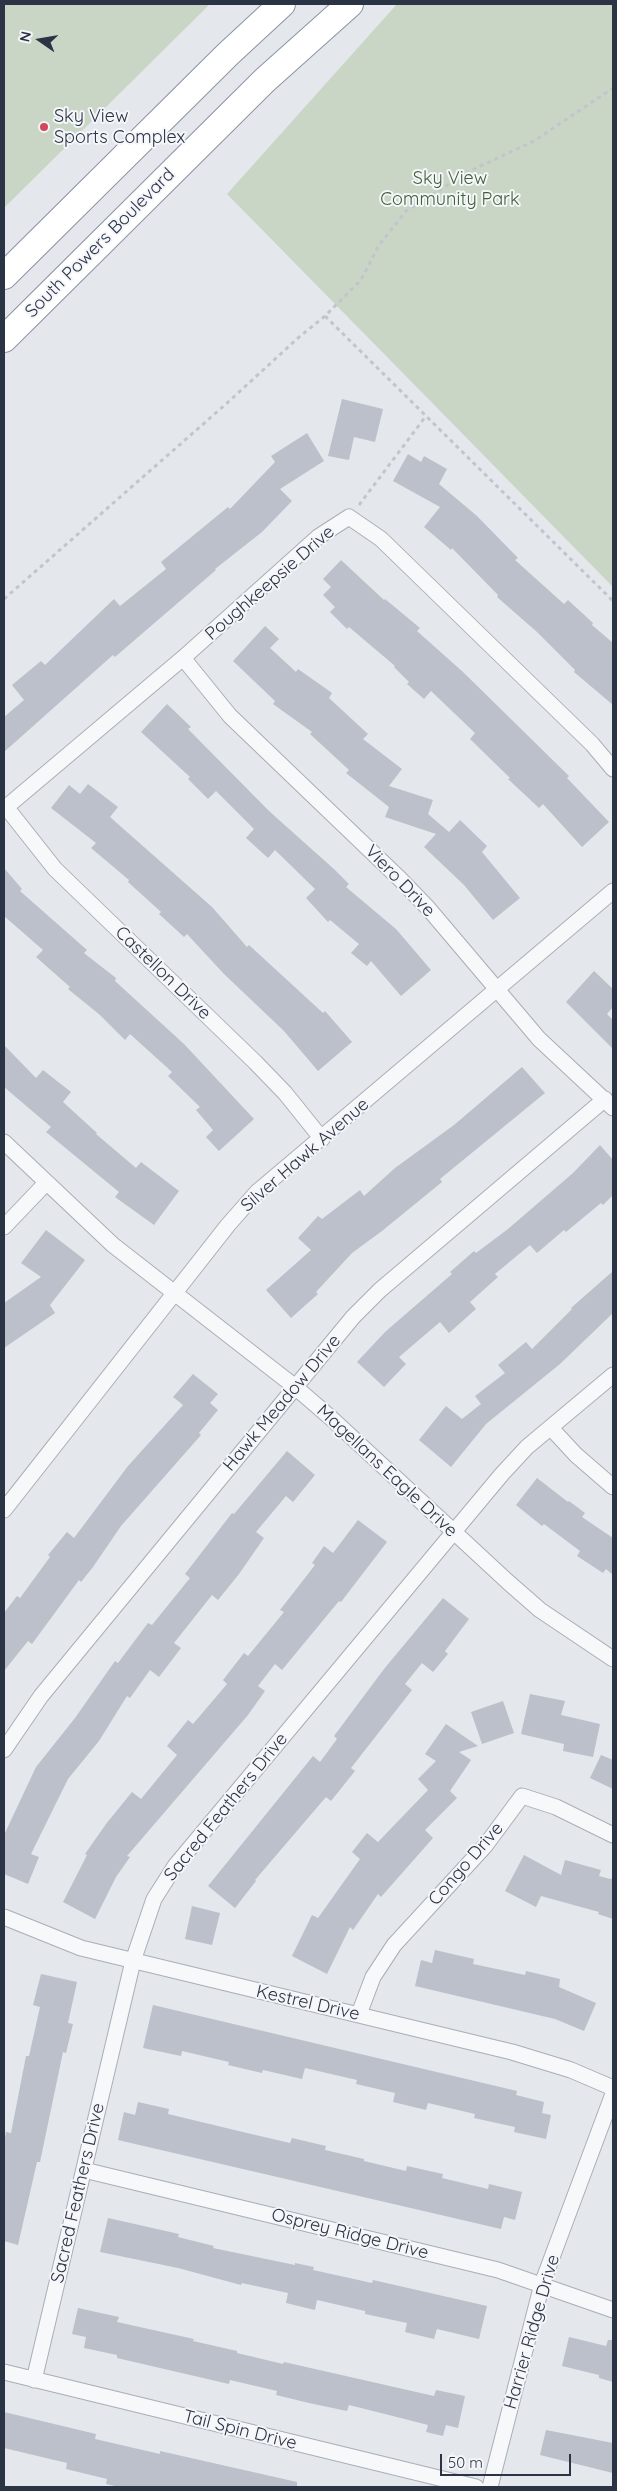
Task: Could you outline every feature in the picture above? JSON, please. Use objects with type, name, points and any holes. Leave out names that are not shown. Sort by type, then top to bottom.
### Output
[{"type":"highway","points":[[4,276],[228,54],[282,4]]},
{"type":"highway","name":"South Powers Boulevard","points":[[4,339],[265,80],[350,4]]},
{"type":"street","name":"Poughkeepsie Drive","points":[[5,808],[183,658],[318,538],[349,517],[381,539],[592,744],[613,769]]},
{"type":"street","name":"Viero Drive","points":[[183,658],[230,716],[400,879],[540,1038],[609,1103]]},
{"type":"street","name":"Castellon Drive","points":[[5,808],[55,870],[285,1092],[322,1139]]},
{"type":"street","name":"Silver Hawk Avenue","points":[[4,1510],[175,1295],[228,1225],[257,1192],[613,891]]},
{"type":"street","name":"Hawk Meadow Drive","points":[[4,1750],[41,1696],[294,1386],[353,1317],[380,1290],[609,1103]]},
{"type":"street","name":"Magellans Eagle Drive","points":[[4,1142],[93,1228],[175,1295],[294,1386],[356,1440],[453,1532],[540,1610],[613,1659]]},
{"type":"street","points":[[4,1228],[46,1183]]},
{"type":"street","name":"Sacred Feathers Drive","points":[[34,2380],[133,1961],[154,1899],[174,1866],[502,1474],[528,1447],[613,1375]]},
{"type":"street","points":[[551,1428],[576,1455],[613,1487]]},
{"type":"street","name":"Congo Drive","points":[[359,2014],[373,1977],[394,1945],[485,1846],[522,1796],[556,1807],[613,1836]]},
{"type":"street","name":"Kestrel Drive","points":[[4,1917],[81,1948],[359,2014],[538,2060],[613,2088]]},
{"type":"street","name":"Harrier Ridge Drive","points":[[490,2487],[542,2284],[613,2094]]},
{"type":"street","name":"Osprey Ridge Drive","points":[[84,2170],[467,2262],[542,2284],[613,2310]]},
{"type":"street","name":"Tail Spin Drive","points":[[4,2372],[476,2487]]},
{"type":"path","points":[[4,599],[325,316],[361,280],[379,245],[406,211],[470,171],[534,141],[613,88]]},
{"type":"path","points":[[325,316],[613,601]]},
{"type":"path","points":[[349,517],[374,487],[426,416]]},
{"type":"green space","name":"Sky View Sports Complex","points":[[4,4],[210,4],[4,208]]},
{"type":"green space","name":"Sky View Community Park","points":[[397,4],[613,4],[613,587],[227,194]]},
{"type":"building","points":[[342,399],[383,409],[375,442],[354,437],[349,460],[328,456]]},
{"type":"building","points":[[307,433],[324,461],[280,489],[292,501],[262,532],[215,569],[115,657],[113,655],[4,752],[4,717],[24,700],[12,685],[41,661],[45,665],[114,599],[120,606],[166,569],[161,562],[228,507],[230,509],[275,462],[271,456]]},
{"type":"building","points":[[408,454],[421,462],[424,456],[447,469],[439,484],[477,516],[518,558],[515,560],[564,604],[568,600],[613,643],[613,705],[574,672],[575,670],[537,632],[497,597],[498,595],[452,548],[451,550],[424,527],[440,507],[393,481]]},
{"type":"building","points":[[341,560],[384,600],[420,628],[417,631],[463,672],[569,776],[567,778],[609,822],[582,847],[543,804],[539,808],[508,779],[510,778],[470,739],[475,733],[431,691],[424,699],[407,684],[409,682],[395,666],[349,627],[347,629],[330,612],[335,607],[323,595],[331,587],[323,579]]},
{"type":"building","points":[[265,626],[279,639],[270,648],[296,672],[298,669],[332,693],[329,698],[368,734],[363,739],[402,769],[389,786],[433,800],[428,814],[449,832],[460,820],[487,846],[482,852],[520,898],[493,920],[464,885],[424,847],[436,834],[385,817],[389,807],[346,773],[349,770],[310,734],[312,732],[273,704],[275,701],[233,661]]},
{"type":"building","points":[[167,704],[191,727],[188,729],[269,811],[349,884],[346,887],[396,929],[431,970],[401,996],[371,961],[367,966],[351,953],[359,944],[330,920],[328,922],[306,898],[315,889],[275,850],[268,858],[246,838],[254,829],[216,791],[208,799],[188,779],[190,777],[141,732]]},
{"type":"building","points":[[88,784],[118,807],[110,817],[212,907],[247,947],[249,945],[323,1013],[325,1011],[352,1042],[318,1071],[284,1031],[224,974],[187,934],[184,937],[159,914],[161,912],[128,882],[129,880],[91,848],[96,843],[51,808],[69,785],[80,794]]},
{"type":"building","points":[[4,868],[22,889],[20,891],[87,950],[84,953],[116,978],[115,981],[184,1044],[254,1119],[219,1151],[206,1137],[213,1130],[196,1110],[200,1107],[168,1076],[172,1072],[130,1034],[125,1040],[100,1015],[68,989],[70,987],[36,957],[43,950],[4,916]]},
{"type":"building","points":[[594,971],[613,989],[613,1007],[607,1014],[613,1020],[613,1049],[566,1002]]},
{"type":"building","points":[[4,1045],[36,1078],[43,1070],[71,1092],[63,1102],[96,1134],[136,1168],[141,1162],[179,1191],[154,1225],[115,1197],[119,1192],[46,1132],[51,1127],[4,1087]]},
{"type":"building","points":[[522,1067],[545,1093],[440,1179],[442,1182],[352,1253],[316,1292],[318,1294],[291,1318],[266,1290],[311,1250],[298,1238],[318,1216],[322,1219],[360,1190],[364,1196],[395,1168],[454,1125]]},
{"type":"building","points":[[600,1145],[613,1160],[613,1195],[603,1205],[601,1203],[566,1232],[564,1230],[537,1253],[530,1245],[495,1274],[498,1277],[470,1302],[476,1309],[449,1333],[440,1322],[399,1357],[406,1364],[384,1387],[357,1362],[385,1332],[452,1274],[450,1272],[474,1251],[476,1253],[508,1229],[573,1173]]},
{"type":"building","points":[[46,1230],[85,1260],[50,1305],[55,1313],[4,1348],[4,1303],[41,1277],[21,1263]]},
{"type":"building","points":[[613,1271],[613,1313],[560,1364],[486,1424],[451,1467],[419,1440],[446,1406],[462,1419],[481,1404],[475,1396],[505,1373],[498,1365],[526,1342],[532,1349],[571,1308]]},
{"type":"building","points":[[193,1374],[218,1394],[210,1403],[218,1410],[199,1433],[201,1435],[121,1526],[93,1567],[81,1582],[79,1580],[32,1644],[28,1641],[4,1671],[4,1613],[17,1596],[20,1598],[50,1557],[48,1555],[67,1532],[74,1538],[128,1466],[183,1405],[173,1397]]},
{"type":"building","points":[[287,1451],[315,1475],[293,1502],[286,1496],[256,1532],[264,1538],[239,1574],[218,1600],[212,1595],[174,1643],[181,1648],[159,1677],[150,1670],[130,1698],[127,1696],[99,1741],[68,1779],[31,1854],[39,1857],[28,1884],[4,1874],[4,1835],[36,1767],[75,1718],[115,1661],[118,1663],[148,1623],[152,1625],[190,1578],[185,1574],[232,1513],[234,1514]]},
{"type":"building","points":[[537,1478],[585,1513],[582,1517],[613,1538],[613,1575],[606,1569],[603,1573],[577,1556],[580,1551],[544,1524],[542,1526],[516,1505]]},
{"type":"building","points":[[358,1520],[387,1542],[341,1602],[339,1601],[282,1670],[275,1664],[258,1686],[265,1691],[248,1715],[127,1856],[130,1857],[116,1877],[95,1919],[63,1902],[87,1855],[85,1854],[106,1824],[132,1792],[141,1799],[177,1755],[167,1746],[188,1720],[193,1724],[227,1684],[223,1680],[244,1653],[248,1656],[284,1612],[280,1610],[315,1565],[312,1563],[324,1546],[333,1553]]},
{"type":"building","points":[[443,1598],[469,1619],[445,1651],[448,1654],[433,1672],[422,1663],[405,1684],[412,1690],[351,1768],[355,1771],[331,1801],[326,1797],[255,1880],[235,1908],[208,1886],[313,1756],[320,1762],[337,1739],[334,1736],[384,1669]]},
{"type":"building","points":[[530,1694],[565,1701],[561,1715],[600,1724],[593,1757],[563,1751],[564,1744],[521,1734]]},
{"type":"building","points":[[503,1701],[514,1733],[482,1744],[471,1712]]},
{"type":"building","points":[[446,1724],[478,1746],[459,1752],[471,1760],[450,1791],[457,1798],[425,1830],[433,1838],[381,1897],[378,1894],[353,1930],[350,1927],[327,1974],[292,1956],[312,1915],[318,1918],[360,1859],[352,1852],[367,1833],[378,1842],[428,1790],[418,1779],[436,1761],[425,1754]]},
{"type":"building","points":[[601,1755],[613,1760],[613,1789],[590,1778]]},
{"type":"building","points":[[524,1855],[561,1875],[565,1860],[601,1870],[599,1876],[613,1878],[613,1919],[598,1914],[599,1912],[541,1896],[536,1907],[505,1891]]},
{"type":"building","points":[[192,1906],[220,1913],[212,1945],[185,1939]]},
{"type":"building","points":[[435,1950],[474,1959],[473,1964],[525,1975],[526,1971],[560,1979],[559,1987],[596,2003],[584,2031],[555,2019],[415,1986],[421,1960],[432,1963]]},
{"type":"building","points":[[41,1974],[77,1982],[68,2023],[73,2024],[66,2053],[63,2052],[40,2162],[37,2162],[18,2245],[4,2241],[4,2143],[6,2132],[11,2133],[26,2056],[29,2056],[40,2007],[33,2005]]},
{"type":"building","points":[[153,2005],[517,2091],[516,2095],[544,2102],[542,2113],[551,2115],[546,2139],[514,2132],[515,2127],[474,2118],[475,2114],[428,2103],[426,2110],[393,2102],[395,2093],[356,2084],[357,2080],[305,2068],[302,2079],[263,2070],[262,2073],[228,2065],[229,2062],[182,2051],[181,2056],[143,2048]]},
{"type":"building","points":[[138,2102],[169,2109],[168,2114],[247,2133],[290,2143],[292,2138],[326,2146],[325,2150],[406,2171],[407,2166],[443,2174],[442,2178],[488,2189],[489,2184],[522,2192],[515,2220],[504,2217],[501,2229],[118,2140],[124,2112],[135,2115]]},
{"type":"building","points":[[108,2218],[179,2234],[178,2237],[214,2246],[213,2248],[295,2265],[295,2263],[314,2267],[313,2270],[372,2283],[373,2280],[487,2306],[479,2339],[437,2329],[434,2339],[405,2332],[407,2323],[365,2314],[365,2311],[317,2300],[315,2310],[286,2303],[288,2293],[242,2283],[241,2285],[178,2268],[100,2252]]},
{"type":"building","points":[[78,2308],[119,2317],[117,2322],[194,2339],[193,2341],[283,2364],[284,2362],[434,2396],[436,2390],[465,2396],[458,2428],[446,2425],[443,2436],[426,2432],[428,2425],[349,2405],[347,2411],[309,2403],[276,2395],[277,2391],[230,2380],[229,2384],[117,2358],[117,2355],[84,2348],[86,2337],[72,2334]]},
{"type":"building","points":[[569,2337],[606,2346],[608,2340],[613,2340],[613,2382],[599,2378],[599,2375],[562,2366]]},
{"type":"building","points":[[4,2412],[96,2434],[95,2439],[160,2454],[160,2451],[297,2482],[297,2487],[119,2487],[106,2484],[107,2479],[66,2469],[67,2463],[4,2448]]},
{"type":"building","points":[[546,2430],[613,2443],[613,2473],[540,2455]]},
{"type":"place","name":"Sky View Sports Complex","points":[[44,127]]}]
